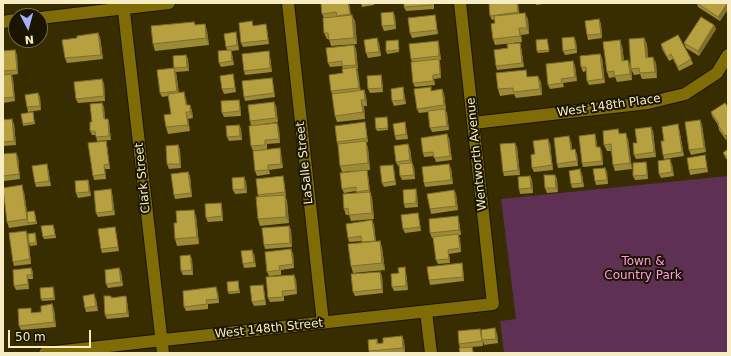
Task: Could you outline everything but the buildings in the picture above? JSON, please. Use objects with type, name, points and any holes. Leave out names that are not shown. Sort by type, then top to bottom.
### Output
[{"type":"street","points":[[48,17],[124,6],[169,3]]},
{"type":"street","name":"LaSalle Street","points":[[288,3],[322,323]]},
{"type":"street","name":"Wentworth Avenue","points":[[460,3],[493,304]]},
{"type":"street","name":"Clark Street","points":[[124,6],[163,353]]},
{"type":"street","name":"West 148th Place","points":[[473,123],[648,103],[685,94],[717,73],[728,55]]},
{"type":"street","name":"West 148th Street","points":[[45,353],[493,304]]},
{"type":"street","points":[[426,312],[431,353]]},
{"type":"green space","name":"Town & Country Park","points":[[728,176],[728,353],[504,353],[500,321],[516,319],[501,199]]}]
